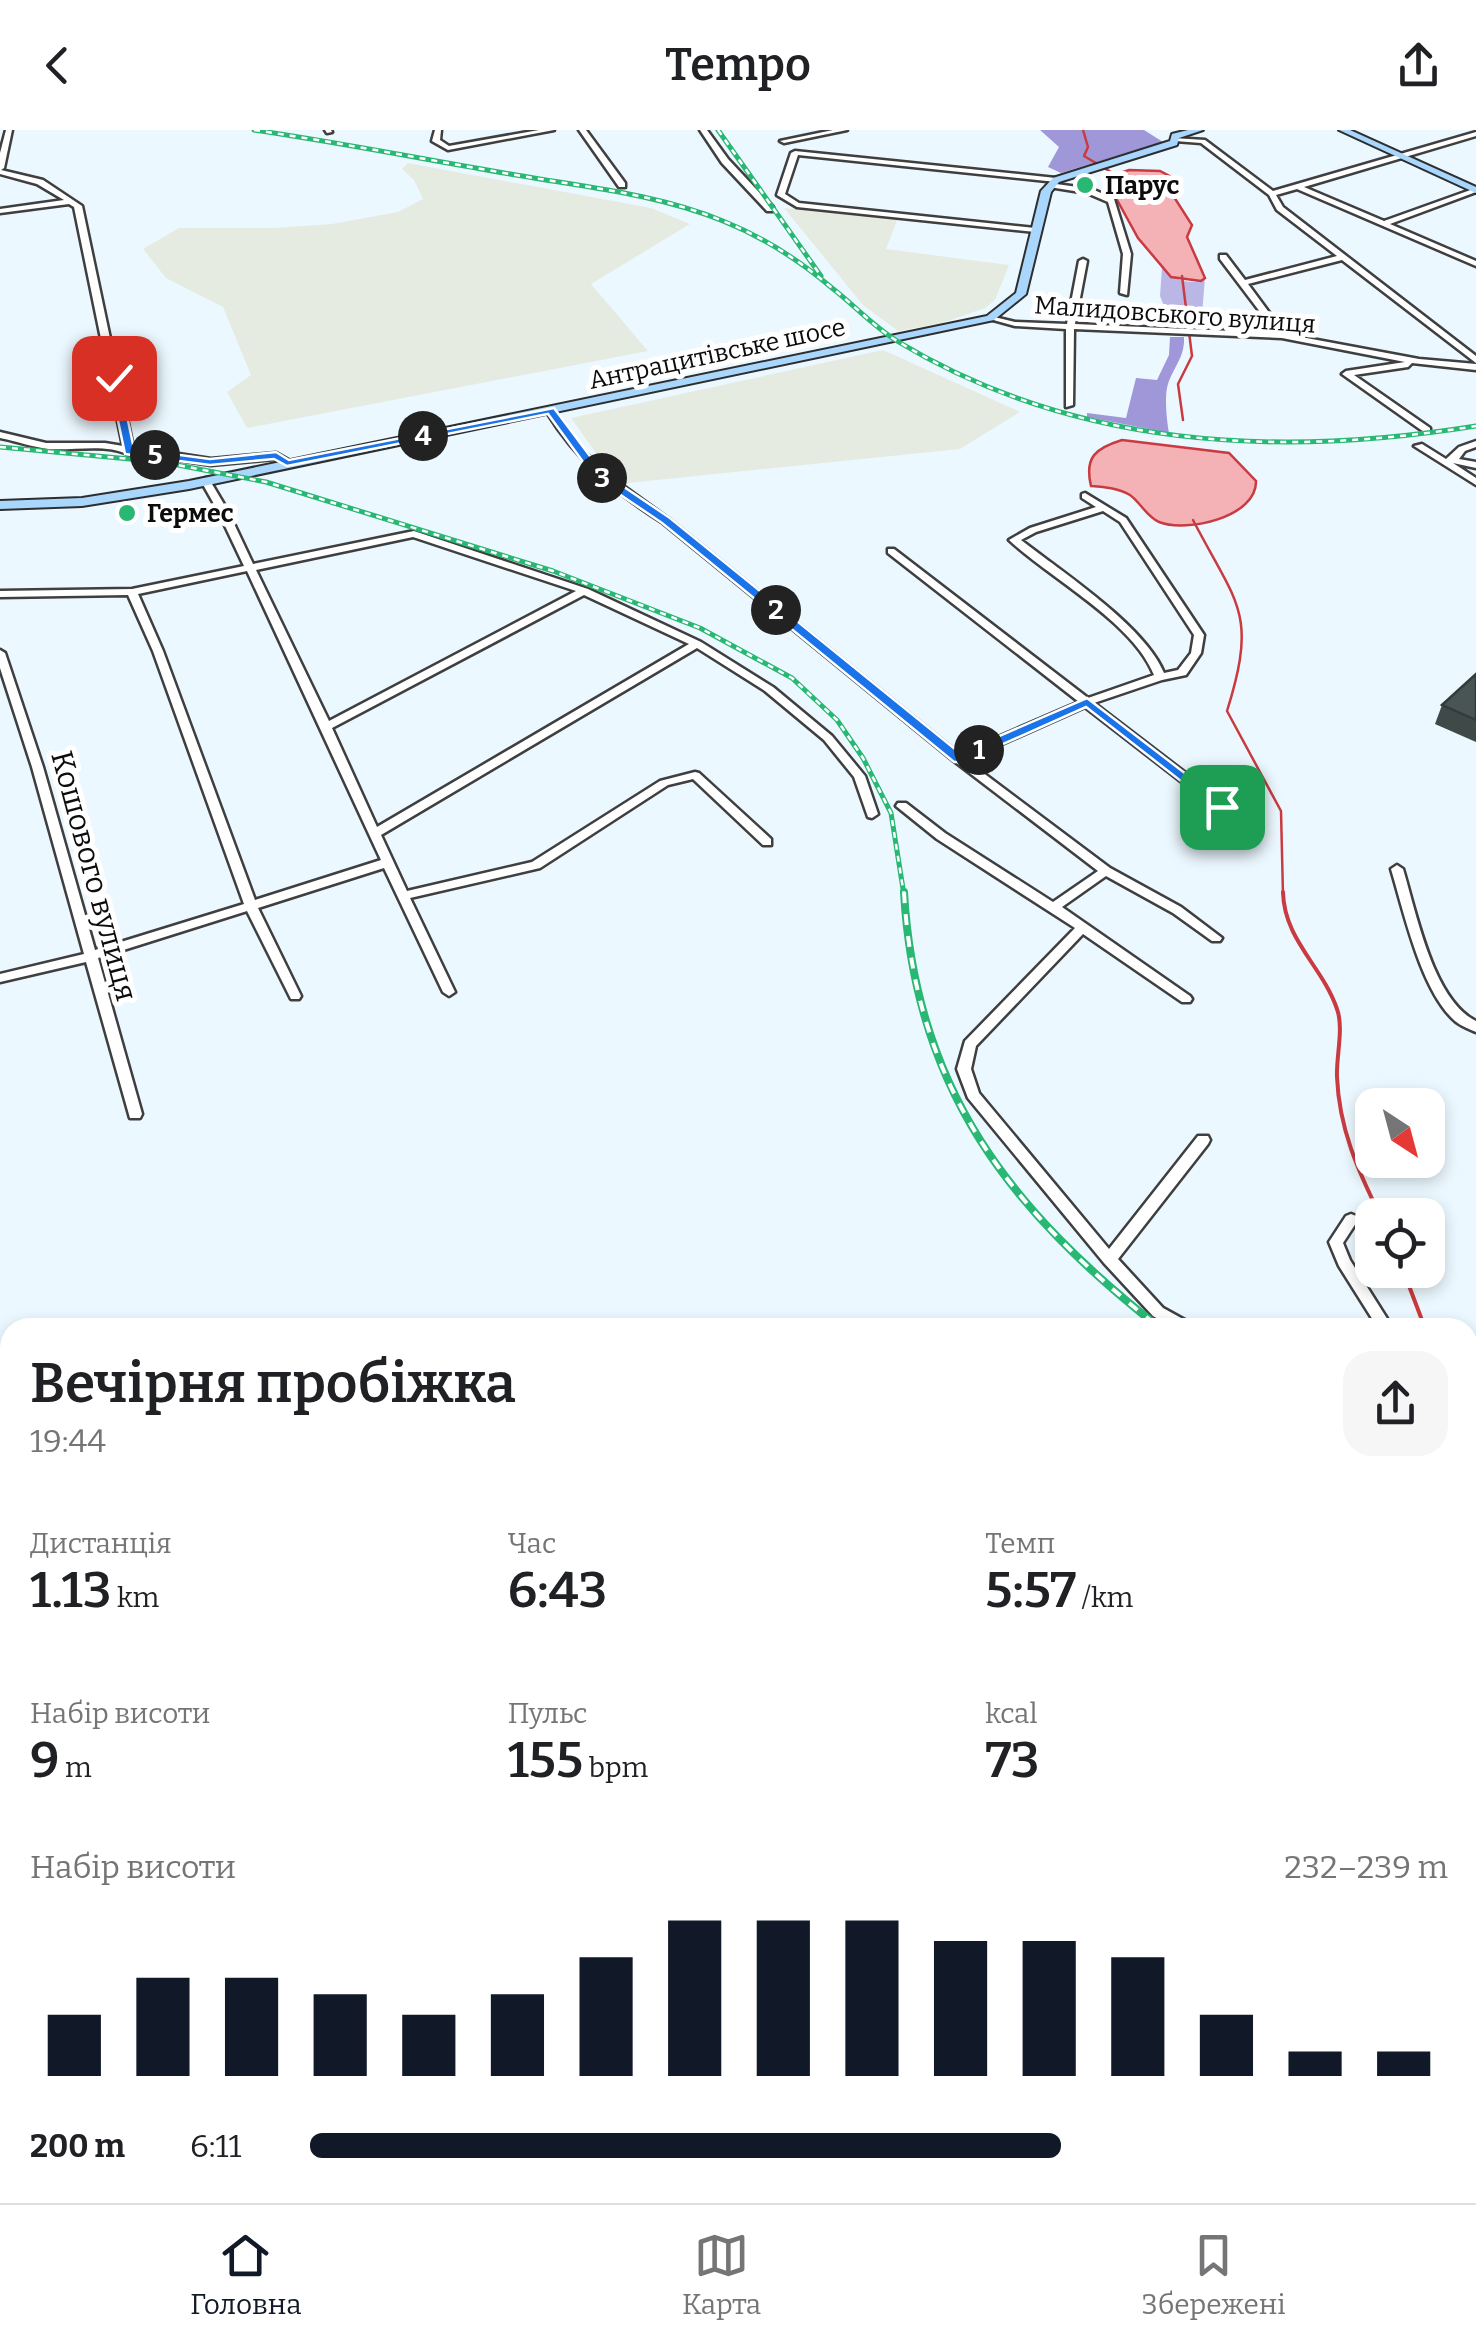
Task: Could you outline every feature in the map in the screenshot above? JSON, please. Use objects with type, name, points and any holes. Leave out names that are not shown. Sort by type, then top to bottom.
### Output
[{"type":"main road","points":[[990,318],[1022,294],[1035,230],[1054,183],[1200,130],[1211,130]]},
{"type":"main road","points":[[1343,130],[1475,190]]},
{"type":"main road","name":"Антрацитівське шосе","points":[[0,505],[82,502],[206,481],[990,318]]},
{"type":"street","points":[[10,130],[0,170],[40,182],[78,206],[81,214],[129,452]]},
{"type":"street","points":[[438,130],[436,142],[448,148],[552,130]]},
{"type":"street","points":[[582,130],[622,185]]},
{"type":"street","points":[[703,130],[770,209]]},
{"type":"street","points":[[768,130],[796,154],[1054,183],[1090,191],[1111,201],[1128,254],[1124,293]]},
{"type":"street","points":[[784,141],[844,130]]},
{"type":"street","points":[[1272,194],[1473,133]]},
{"type":"street","points":[[1174,141],[1203,141],[1272,194],[1280,208],[1476,364]]},
{"type":"street","points":[[796,154],[781,195],[798,204],[1035,230]]},
{"type":"street","points":[[1299,188],[1476,264]]},
{"type":"street","points":[[1384,224],[1475,190]]},
{"type":"street","points":[[0,211],[67,202]]},
{"type":"street","points":[[1223,257],[1282,336]]},
{"type":"street","points":[[1244,283],[1343,257]]},
{"type":"street","points":[[1069,405],[1070,326],[1083,260]]},
{"type":"street","name":"Малидовського вулиця","points":[[990,318],[1070,326],[1282,336],[1419,362],[1476,364]]},
{"type":"street","points":[[1419,362],[1346,374],[1426,430]]},
{"type":"street","points":[[550,410],[598,475],[666,520],[958,759],[1106,872],[1216,938]]},
{"type":"street","points":[[0,434],[46,446],[105,446],[210,462],[276,456],[287,463]]},
{"type":"street","points":[[1452,461],[1476,444]]},
{"type":"street","points":[[1419,446],[1476,482]]},
{"type":"street","points":[[1434,456],[1476,464]]},
{"type":"street","points":[[206,481],[228,515],[250,569],[377,832],[402,896],[450,992]]},
{"type":"street","points":[[958,759],[1087,702],[1160,677],[1182,674],[1196,654],[1199,635],[1123,520],[1085,496]]},
{"type":"street","points":[[1104,508],[1033,530],[1014,540],[1136,638],[1160,668],[1160,677]]},
{"type":"street","points":[[1,597],[132,592],[414,534],[584,592],[697,644],[769,689],[828,738],[859,776],[872,814]]},
{"type":"street","points":[[890,551],[1222,807]]},
{"type":"street","points":[[132,592],[158,651],[250,904],[295,996]]},
{"type":"street","points":[[328,726],[584,592]]},
{"type":"street","points":[[377,832],[697,644]]},
{"type":"street","name":"Кошового вулиця","points":[[0,653],[29,733],[88,957],[135,1114]]},
{"type":"street","points":[[402,896],[536,865],[664,783],[695,775],[767,842]]},
{"type":"street","points":[[902,806],[941,836],[1054,907],[1186,998]]},
{"type":"street","points":[[0,978],[88,957],[389,862]]},
{"type":"street","points":[[1397,870],[1440,994],[1460,1022],[1474,1028]]},
{"type":"street","points":[[1054,907],[1106,872]]},
{"type":"street","points":[[1083,927],[970,1044],[964,1069],[973,1095],[1109,1259],[1158,1312],[1169,1318]]},
{"type":"street","points":[[1109,1259],[1159,1190],[1203,1140]]},
{"type":"street","points":[[1351,1220],[1336,1242],[1344,1262],[1380,1318]]},
{"type":"shaded area","points":[[1040,130],[1144,130],[1163,142],[1061,173],[1048,167],[1059,147]]},
{"type":"shaded area","points":[[408,163],[651,208],[690,224],[591,284],[648,351],[247,428],[227,392],[251,375],[223,307],[166,278],[143,249],[179,228],[332,224],[398,212],[423,199],[414,180],[402,169]]},
{"type":"shaded area","points":[[1129,170],[1160,171],[1177,180],[1174,197],[1192,225],[1187,237],[1205,278],[1201,281],[1171,277],[1138,238],[1105,178]]},
{"type":"shaded area","points":[[784,208],[898,218],[886,249],[1009,265],[995,300],[985,308],[942,323],[898,331],[863,305]]},
{"type":"shaded area","points":[[1162,267],[1182,280],[1194,282],[1205,278],[1201,327],[1172,326],[1160,296]]},
{"type":"shaded area","points":[[1170,337],[1184,337],[1184,344],[1167,389],[1169,433],[1087,417],[1087,413],[1126,418],[1136,378],[1157,380],[1169,355]]},
{"type":"shaded area","points":[[883,350],[1020,412],[960,449],[618,484],[571,418]]},
{"type":"shaded area","points":[[1122,440],[1229,453],[1256,481],[1253,494],[1233,513],[1218,519],[1186,525],[1159,522],[1130,495],[1091,486],[1089,468],[1094,455]]},
{"type":"building","points":[[1476,674],[1476,720],[1442,705]]},
{"type":"waterway","points":[[1083,130],[1088,147],[1084,156],[1116,175]]},
{"type":"waterway","points":[[1182,276],[1192,356],[1178,384],[1183,420]]},
{"type":"waterway","points":[[1193,520],[1238,610],[1241,651],[1227,711],[1281,811],[1283,895]]},
{"type":"waterway","points":[[1283,892],[1290,925],[1337,1009],[1341,1114],[1372,1198]]},
{"type":"waterway","points":[[1410,1288],[1421,1318]]},
{"type":"railway","points":[[254,130],[621,192],[698,212],[738,227],[780,250],[888,335],[965,377],[1034,404],[1106,423],[1178,436],[1252,441],[1401,436],[1476,426]]},
{"type":"railway","points":[[718,130],[821,276]]},
{"type":"railway","points":[[0,447],[162,462],[266,482],[553,571],[700,628],[792,678],[837,720],[863,758],[891,813],[904,895]]},
{"type":"railway","points":[[904,892],[912,962],[928,1027],[950,1085],[980,1140],[1058,1238],[1148,1318]]},
{"type":"place","name":"Парус","points":[[1085,185]]},
{"type":"place","name":"Гермес","points":[[127,513]]},
{"type":"route","points":[[114,378],[129,452],[210,462],[276,456],[287,463],[550,410],[598,475],[666,520],[958,759],[1087,702],[1222,807]]}]
